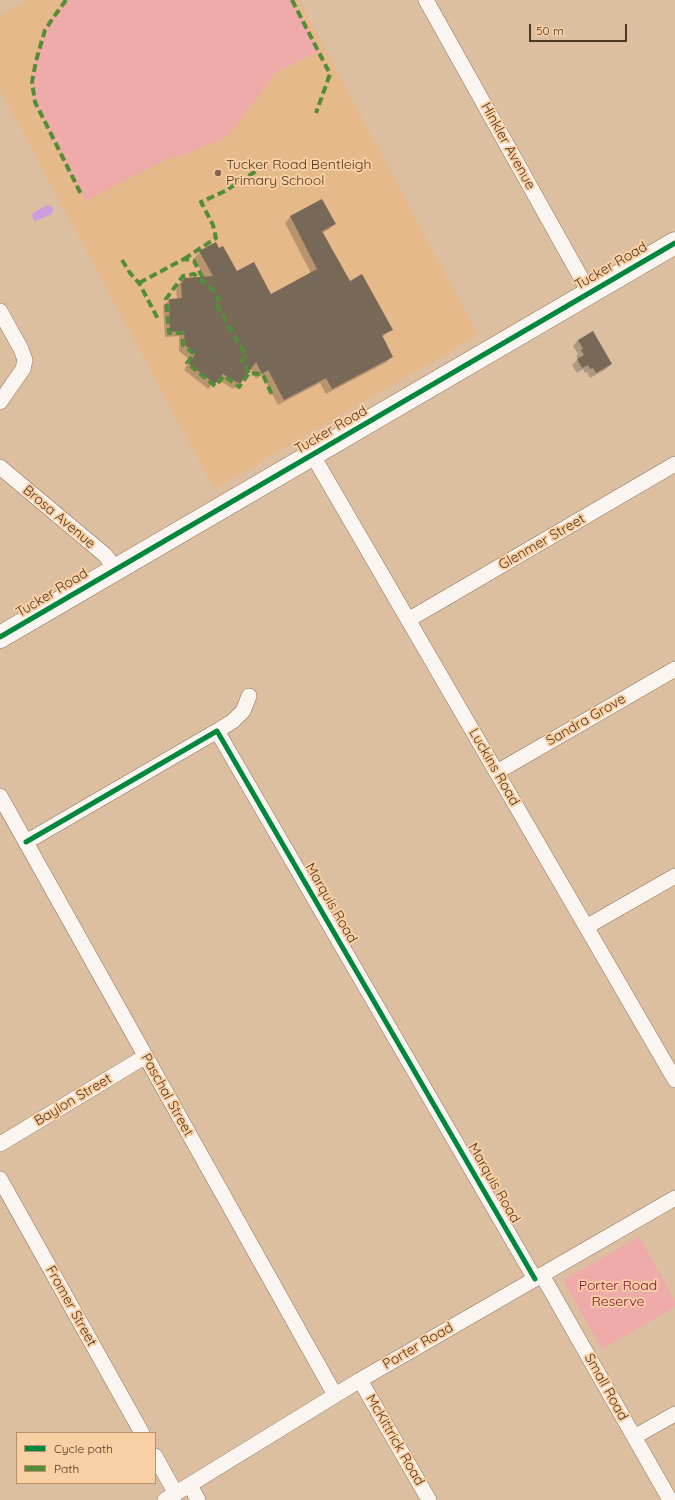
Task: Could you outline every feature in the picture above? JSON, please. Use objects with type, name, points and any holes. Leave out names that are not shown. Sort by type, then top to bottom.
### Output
[{"type":"street","name":"Hinkler Avenue","points":[[426,0],[589,292]]},
{"type":"street","name":"Tucker Road","points":[[0,637],[675,243]]},
{"type":"street","points":[[0,311],[21,349],[25,360],[23,369],[0,402]]},
{"type":"street","name":"Luckins Road","points":[[312,454],[675,1080]]},
{"type":"street","name":"Glenmer Street","points":[[408,620],[675,464]]},
{"type":"street","name":"Brosa Avenue","points":[[0,467],[105,555],[116,569]]},
{"type":"street","name":"Sandra Grove","points":[[496,772],[675,669]]},
{"type":"street","points":[[26,842],[218,731],[233,721],[244,711],[249,696]]},
{"type":"street","name":"Marquis Road","points":[[218,731],[539,1276]]},
{"type":"street","name":"Paschal Street","points":[[0,796],[335,1395]]},
{"type":"street","points":[[586,926],[675,876]]},
{"type":"street","name":"Baylon Street","points":[[0,1144],[146,1056]]},
{"type":"street","name":"Fromer Street","points":[[0,1179],[141,1432]]},
{"type":"street","name":"Porter Road","points":[[171,1497],[360,1380],[675,1198]]},
{"type":"street","name":"Small Road","points":[[539,1276],[670,1500]]},
{"type":"street","name":"McKittrick Road","points":[[360,1380],[429,1500]]},
{"type":"street","points":[[634,1437],[675,1414]]},
{"type":"street","points":[[156,1459],[171,1497]]},
{"type":"street","points":[[190,1486],[198,1500]]},
{"type":"shaded area","name":"Tucker Road Bentleigh Primary School","points":[[28,0],[299,0],[478,335],[214,489],[0,90],[0,16]]},
{"type":"shaded area","points":[[47,205],[52,207],[52,214],[34,221],[32,216],[33,213]]},
{"type":"green space","points":[[66,0],[292,0],[319,51],[276,72],[236,126],[223,139],[180,156],[172,157],[85,201],[35,102],[32,82],[36,61],[45,30]]},
{"type":"green space","name":"Porter Road Reserve","points":[[639,1237],[675,1300],[675,1307],[602,1349],[564,1282],[565,1279]]},
{"type":"building","points":[[322,199],[336,224],[322,231],[350,281],[362,274],[393,330],[382,335],[393,357],[332,389],[326,378],[284,400],[268,370],[262,374],[256,362],[240,384],[223,374],[215,384],[189,364],[195,354],[185,345],[184,331],[170,332],[169,299],[182,298],[181,284],[184,278],[213,276],[199,251],[216,242],[219,248],[223,246],[237,271],[254,262],[271,294],[317,269],[290,216]]},
{"type":"building","points":[[593,331],[612,364],[596,373],[593,368],[590,369],[588,365],[582,368],[577,359],[584,355],[581,350],[583,349],[578,340]]},
{"type":"marked path","points":[[66,0],[45,30],[36,61],[32,82],[35,102],[81,194]]},
{"type":"marked path","points":[[292,0],[330,74],[316,113]]},
{"type":"marked path","points":[[184,259],[216,238],[213,225],[201,202],[225,191],[264,166]]},
{"type":"marked path","points":[[139,283],[184,259],[194,261],[204,280]]},
{"type":"marked path","points":[[122,260],[130,273],[139,283],[158,319]]},
{"type":"marked path","points":[[249,373],[242,361],[246,356],[215,302],[219,299],[213,290],[194,274],[183,276],[166,299],[169,333],[182,333],[183,345],[194,354],[187,363],[215,386],[224,376],[239,387],[249,373],[261,374],[264,377],[272,395]]},
{"type":"cycle path","points":[[0,637],[675,243]]},
{"type":"cycle path","points":[[26,842],[217,731],[535,1279]]},
{"type":"place","name":"Tucker Road Bentleigh Primary School","points":[[218,173]]}]
